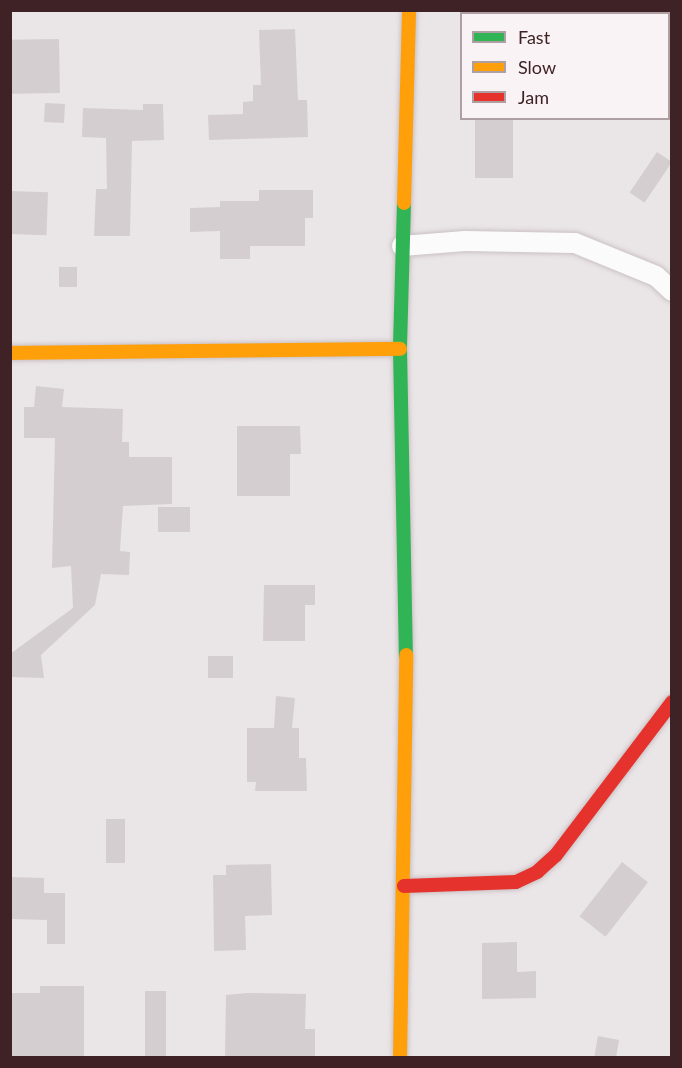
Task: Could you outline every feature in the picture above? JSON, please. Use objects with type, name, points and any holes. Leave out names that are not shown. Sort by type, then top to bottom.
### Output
[{"type":"street","points":[[400,1058],[406,631],[400,349],[409,10]]},
{"type":"street","points":[[402,246],[465,241],[575,243],[656,276],[672,291]]},
{"type":"street","points":[[10,353],[400,349]]},
{"type":"street","points":[[404,885],[516,882],[537,872],[556,855],[672,702]]},
{"type":"building","points":[[295,29],[298,100],[307,100],[308,137],[209,140],[208,115],[243,114],[243,102],[253,101],[253,85],[261,85],[259,30]]},
{"type":"building","points":[[59,39],[60,93],[11,94],[10,40]]},
{"type":"building","points":[[45,103],[65,104],[64,123],[44,122]]},
{"type":"building","points":[[143,104],[163,104],[164,140],[132,141],[130,236],[94,236],[96,189],[107,189],[106,138],[82,137],[83,108],[143,110]]},
{"type":"building","points":[[475,120],[513,120],[513,178],[475,178]]},
{"type":"building","points":[[657,152],[672,162],[645,203],[630,193]]},
{"type":"building","points":[[259,190],[313,190],[313,218],[305,218],[305,246],[250,246],[250,259],[220,259],[220,231],[190,232],[190,208],[220,207],[220,201],[259,201]]},
{"type":"building","points":[[10,191],[48,192],[46,235],[10,234]]},
{"type":"building","points":[[59,267],[77,267],[77,287],[59,287]]},
{"type":"building","points":[[36,386],[64,389],[62,407],[123,409],[122,442],[129,442],[129,457],[172,457],[172,504],[123,506],[120,551],[130,552],[129,575],[101,574],[95,605],[41,655],[44,678],[10,677],[10,654],[73,608],[71,566],[52,568],[55,438],[24,438],[24,407],[34,407]]},
{"type":"building","points":[[237,426],[300,426],[301,454],[290,454],[290,496],[237,496]]},
{"type":"building","points":[[158,507],[190,507],[190,532],[158,532]]},
{"type":"building","points":[[264,585],[315,585],[315,605],[305,605],[305,641],[263,641]]},
{"type":"building","points":[[208,656],[233,656],[233,678],[208,678]]},
{"type":"building","points":[[276,696],[295,698],[292,728],[299,728],[299,758],[306,758],[307,791],[255,791],[256,782],[247,782],[247,728],[274,728]]},
{"type":"building","points":[[106,819],[125,819],[125,863],[106,863]]},
{"type":"building","points":[[622,862],[648,882],[606,937],[580,916]]},
{"type":"building","points":[[271,864],[272,915],[245,916],[246,950],[214,951],[213,875],[226,875],[226,865]]},
{"type":"building","points":[[10,877],[44,878],[44,893],[65,893],[65,944],[47,944],[47,920],[10,919]]},
{"type":"building","points":[[517,942],[517,972],[536,971],[536,998],[482,999],[482,943]]},
{"type":"building","points":[[40,986],[84,986],[84,1058],[10,1058],[10,993],[40,993]]},
{"type":"building","points":[[145,991],[166,991],[166,1058],[145,1058]]},
{"type":"building","points":[[306,994],[305,1029],[315,1029],[315,1058],[225,1058],[226,995]]},
{"type":"building","points":[[598,1036],[619,1040],[616,1058],[594,1058]]},
{"type":"traffic: fast","points":[[404,203],[400,349],[406,655]]},
{"type":"traffic: slow","points":[[404,203],[409,10]]},
{"type":"traffic: slow","points":[[10,353],[400,349]]},
{"type":"traffic: slow","points":[[400,1058],[406,655]]},
{"type":"traffic: jam","points":[[404,886],[516,882],[537,872],[556,855],[672,702]]}]
